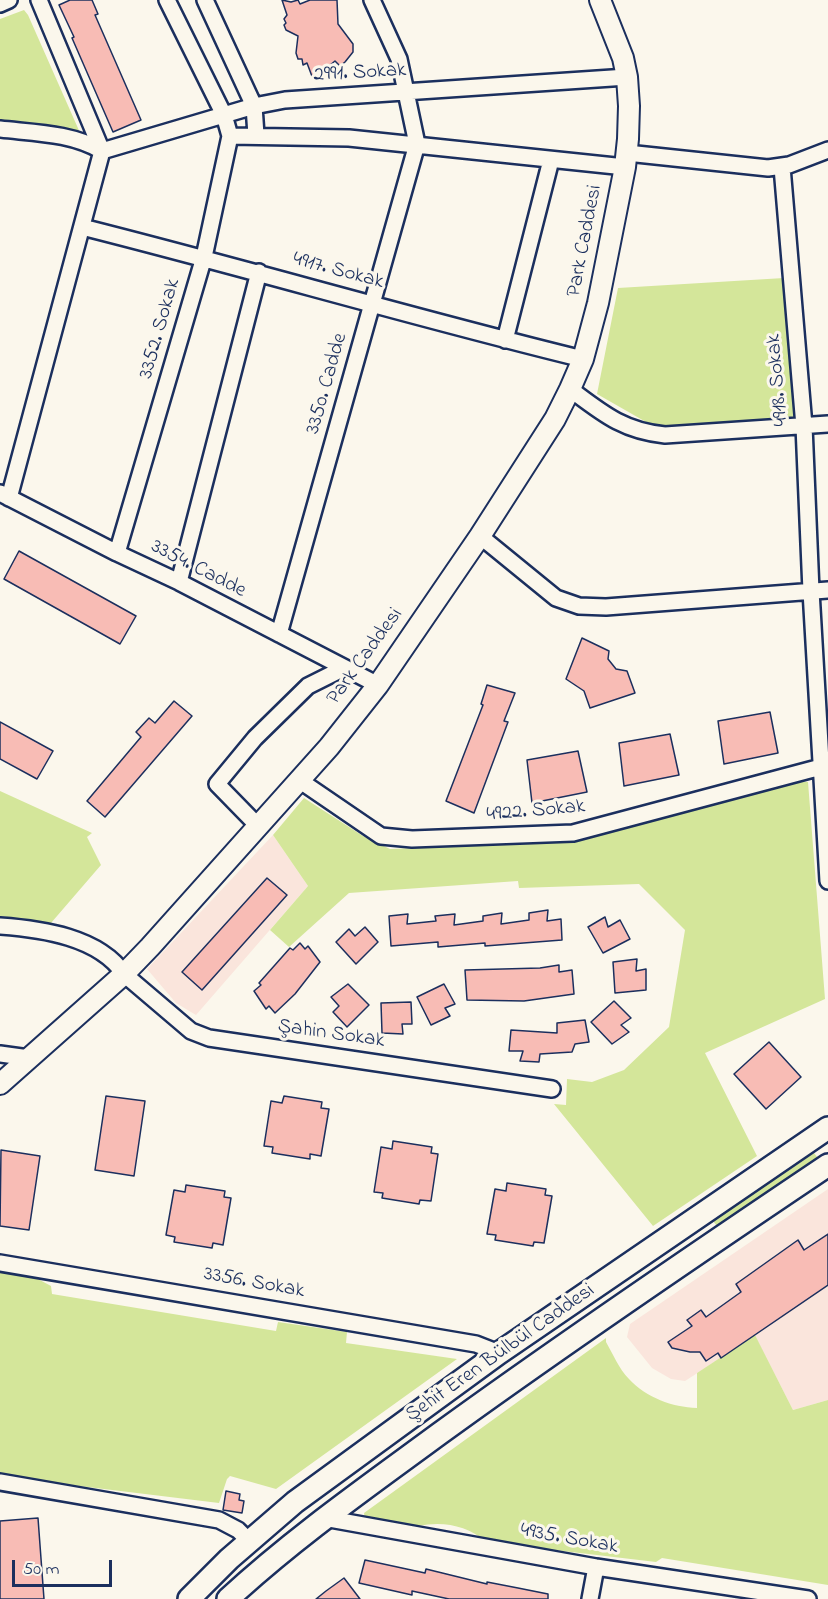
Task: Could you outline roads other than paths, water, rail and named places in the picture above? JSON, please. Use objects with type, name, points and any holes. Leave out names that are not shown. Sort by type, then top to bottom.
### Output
[{"type":"main road","name":"Şehit Eren Bülbül Caddesi","points":[[189,1599],[249,1541],[295,1502],[499,1353],[828,1128]]},
{"type":"main road","name":"Şehit Eren Bülbül Caddesi","points":[[228,1599],[267,1563],[324,1518],[527,1370],[828,1165]]},
{"type":"main road","points":[[680,1229],[697,1253]]},
{"type":"main road","points":[[249,1541],[267,1563]]},
{"type":"street","points":[[0,4],[9,0]]},
{"type":"street","points":[[4,496],[102,151],[39,0]]},
{"type":"street","name":"3352. Sokak","points":[[117,553],[204,257],[230,136],[224,115],[167,0]]},
{"type":"street","points":[[205,0],[254,106],[256,135]]},
{"type":"street","points":[[372,0],[395,48],[408,92],[417,144]]},
{"type":"street","name":"Park Caddesi","points":[[0,1084],[124,974],[329,747],[378,685],[480,536],[555,419],[583,359],[598,303],[626,160],[629,106],[627,77],[623,58],[603,1]]},
{"type":"street","name":"2991. Sokak","points":[[102,151],[254,106],[300,98],[627,77]]},
{"type":"street","points":[[0,129],[67,137],[82,141],[102,151]]},
{"type":"street","points":[[230,136],[349,138],[551,160],[626,160],[752,168],[782,167],[828,150]]},
{"type":"street","name":"3350. Cadde","points":[[279,634],[417,144]]},
{"type":"street","points":[[505,340],[551,160]]},
{"type":"street","name":"4918. Sokak","points":[[782,167],[804,426],[828,881]]},
{"type":"street","name":"4917. Sokak","points":[[82,227],[204,257],[505,340],[583,359]]},
{"type":"street","points":[[179,582],[259,272]]},
{"type":"street","points":[[570,390],[614,421],[647,434],[664,435],[828,424]]},
{"type":"street","name":"3354. Cadde","points":[[4,496],[179,582],[378,685]]},
{"type":"street","points":[[480,536],[556,598],[579,606],[828,590]]},
{"type":"street","points":[[258,826],[217,784],[255,738],[308,686],[344,669]]},
{"type":"street","name":"4922. Sokak","points":[[299,780],[381,836],[412,839],[573,833],[821,767]]},
{"type":"street","name":"Şahin Sokak","points":[[0,926],[43,932],[85,944],[108,955],[124,974],[191,1031],[209,1038],[552,1089]]},
{"type":"street","points":[[0,1054],[29,1058]]},
{"type":"street","name":"3356. Sokak","points":[[0,1263],[476,1344],[499,1353]]},
{"type":"street","points":[[0,1482],[219,1520],[238,1530],[249,1541]]},
{"type":"street","name":"4935. Sokak","points":[[324,1518],[596,1567],[808,1599]]},
{"type":"street","points":[[590,1599],[596,1567]]}]
